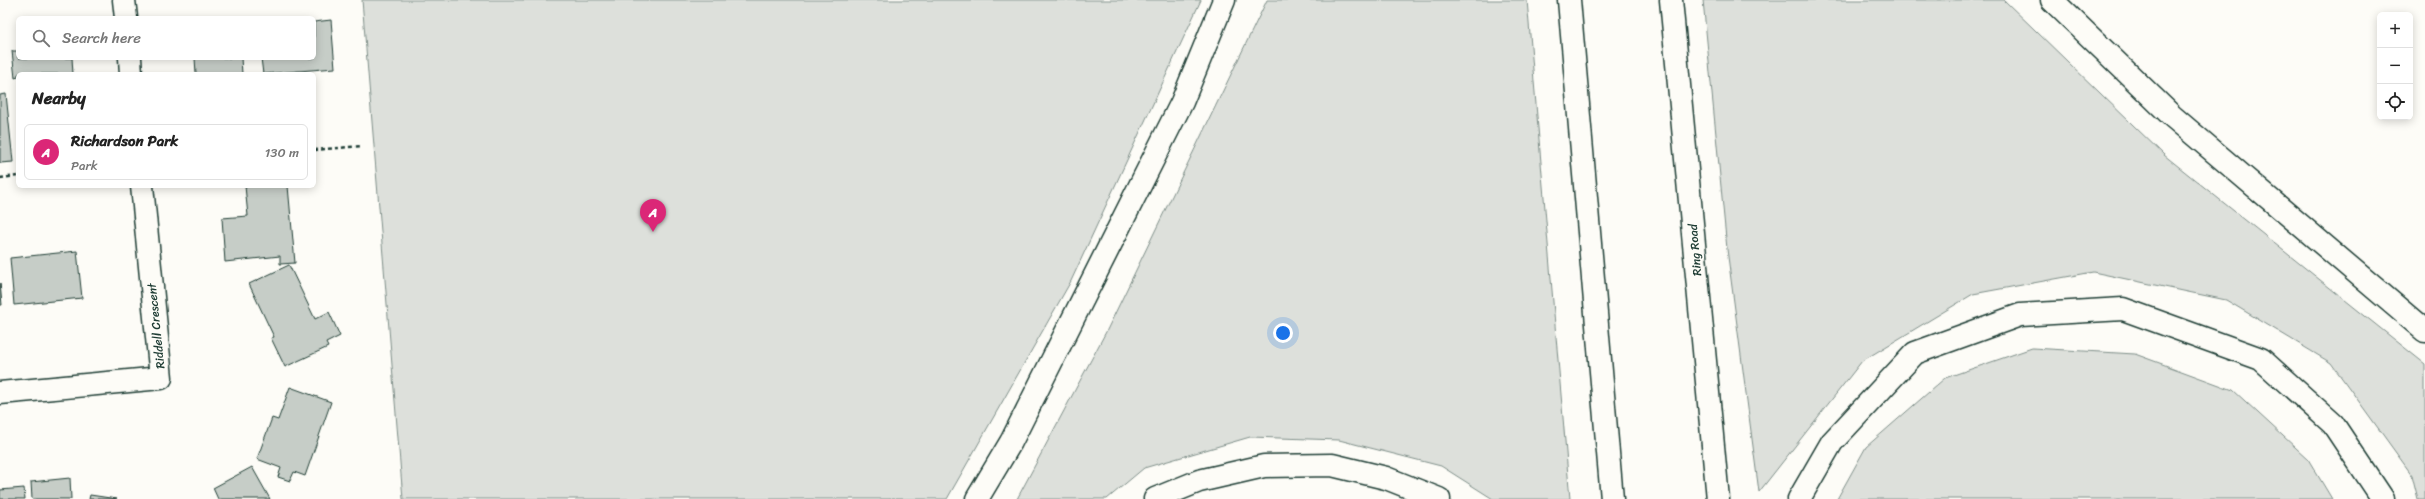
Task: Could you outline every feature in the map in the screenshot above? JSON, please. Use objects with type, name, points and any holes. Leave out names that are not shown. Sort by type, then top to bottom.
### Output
[{"type":"main road","points":[[124,0],[126,16]]},
{"type":"main road","points":[[977,499],[1011,442],[1182,102],[1224,0]]},
{"type":"main road","points":[[1570,0],[1612,499]]},
{"type":"main road","name":"Ring Road","points":[[1671,0],[1718,499]]},
{"type":"main road","points":[[2052,0],[2172,116],[2425,331]]},
{"type":"main road","points":[[130,60],[131,72]]},
{"type":"main road","name":"Riddell Crescent","points":[[0,393],[161,378],[142,188]]},
{"type":"main road","points":[[1799,499],[1832,442],[1915,353],[2020,315],[2123,309],[2261,359],[2333,424],[2384,499]]},
{"type":"main road","points":[[1155,499],[1199,481],[1264,466],[1332,465],[1386,478],[1439,499]]},
{"type":"path","points":[[316,150],[362,146]]},
{"type":"path","points":[[0,178],[16,176]]},
{"type":"shaded area","points":[[362,0],[1201,0],[1071,281],[947,499],[403,499]]},
{"type":"shaded area","points":[[1267,0],[1527,0],[1570,499],[1493,499],[1441,466],[1339,440],[1250,437],[1144,468],[1107,499],[1017,499],[1107,330]]},
{"type":"shaded area","points":[[1703,0],[2004,0],[2164,155],[2425,364],[2425,499],[2418,499],[2412,475],[2331,363],[2226,300],[2093,272],[1973,294],[1862,361],[1759,492],[1727,249]]},
{"type":"shaded area","points":[[2032,348],[2135,354],[2233,390],[2308,459],[2332,499],[1837,499],[1866,447],[1945,378]]},
{"type":"building","points":[[331,20],[335,68],[287,72],[263,72],[261,60],[316,60],[316,22]]},
{"type":"building","points":[[12,51],[16,51],[16,60],[72,60],[73,72],[16,72],[15,78]]},
{"type":"building","points":[[195,60],[241,60],[242,72],[196,72]]},
{"type":"building","points":[[6,94],[13,162],[0,163],[0,95]]},
{"type":"building","points":[[245,188],[288,188],[295,263],[280,264],[280,256],[225,262],[222,218],[248,216]]},
{"type":"building","points":[[77,251],[82,298],[14,305],[10,258]]},
{"type":"building","points":[[289,265],[315,319],[329,312],[340,336],[326,343],[328,347],[285,367],[271,338],[274,337],[249,284]]},
{"type":"building","points":[[0,283],[2,305],[0,305]]},
{"type":"building","points":[[290,387],[331,402],[305,476],[294,472],[290,481],[278,477],[281,468],[257,459],[272,418],[278,420]]},
{"type":"building","points":[[252,467],[270,499],[218,499],[213,488]]},
{"type":"building","points":[[70,478],[71,499],[32,499],[31,482]]},
{"type":"building","points":[[24,488],[25,499],[0,499],[0,490]]},
{"type":"building","points":[[90,495],[117,499],[89,499]]},
{"type":"place","name":"Richardson Park","points":[[653,232]]}]
